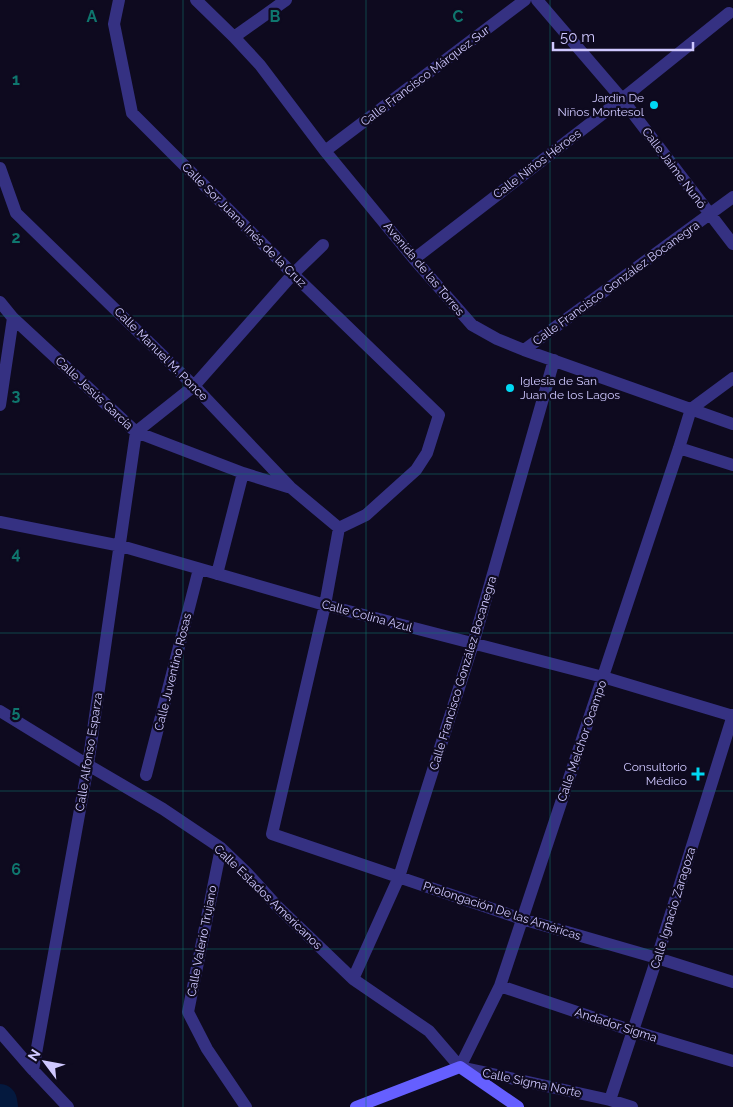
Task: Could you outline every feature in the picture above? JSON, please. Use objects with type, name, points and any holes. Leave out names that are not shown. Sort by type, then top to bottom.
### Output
[{"type":"main road","points":[[356,1107],[460,1067]]},
{"type":"main road","name":"Calle Estados Americanos","points":[[460,1067],[518,1107]]},
{"type":"street","name":"Calle Sor Juana Inés de la Cruz","points":[[119,0],[114,24],[132,113],[293,274],[439,415],[427,453],[416,470],[366,514],[339,528]]},
{"type":"street","name":"Avenida de las Torres","points":[[196,0],[260,65],[325,151],[472,324],[497,339],[524,350],[733,424]]},
{"type":"street","points":[[234,37],[286,0]]},
{"type":"street","name":"Calle Francisco Márquez Sur","points":[[325,151],[525,0]]},
{"type":"street","name":"Calle Jaime Nunó","points":[[537,0],[622,99],[733,244]]},
{"type":"street","name":"Calle Niños Héroes","points":[[414,258],[622,99],[729,13]]},
{"type":"street","name":"Calle Manuel M. Ponce","points":[[0,168],[4,189],[16,213],[194,386],[290,488],[339,528]]},
{"type":"street","name":"Calle Francisco González Bocanegra","points":[[524,350],[733,198]]},
{"type":"street","points":[[136,432],[194,386],[293,274],[323,245]]},
{"type":"street","name":"Calle Jesús García","points":[[0,302],[13,318],[136,432],[243,473],[290,488]]},
{"type":"street","points":[[0,405],[13,318]]},
{"type":"street","name":"Calle Francisco González Bocanegra","points":[[353,979],[399,877],[473,644],[554,360]]},
{"type":"street","points":[[691,409],[733,378]]},
{"type":"street","name":"Calle Melchor Ocampo","points":[[460,1067],[500,986],[691,409]]},
{"type":"street","name":"Calle Alfonso Esparza","points":[[33,1070],[88,765],[136,432]]},
{"type":"street","points":[[679,448],[733,465]]},
{"type":"street","points":[[217,574],[243,473]]},
{"type":"street","name":"Calle Colina Azul","points":[[0,522],[120,546],[325,605],[603,677],[733,715]]},
{"type":"street","points":[[325,605],[339,528]]},
{"type":"street","name":"Calle Juventino Rosas","points":[[146,775],[199,569]]},
{"type":"street","name":"Prolongación De las Américas","points":[[325,605],[272,834],[522,919],[733,982]]},
{"type":"street","name":"Calle Estados Americanos","points":[[0,711],[163,809],[220,848],[246,872],[276,906],[353,979],[429,1031],[460,1067]]},
{"type":"street","name":"Calle Ignacio Zaragoza","points":[[610,1100],[657,958],[733,715]]},
{"type":"street","name":"Calle Valerio Trujano","points":[[220,848],[188,1012],[208,1049],[246,1107]]},
{"type":"street","name":"Andador Sigma","points":[[500,986],[633,1031],[733,1061]]},
{"type":"street","points":[[0,1032],[68,1107]]},
{"type":"street","name":"Calle Sigma Norte","points":[[460,1067],[610,1100],[632,1107]]},
{"type":"waterway","points":[[0,1101],[1,1107]]},
{"type":"place","name":"Jardin De Niños Montesol","points":[[654,105]]},
{"type":"place","name":"Iglesia de San Juan de los Lagos","points":[[510,388]]},
{"type":"place","name":"Consultorio Médico","points":[[698,774]]}]
